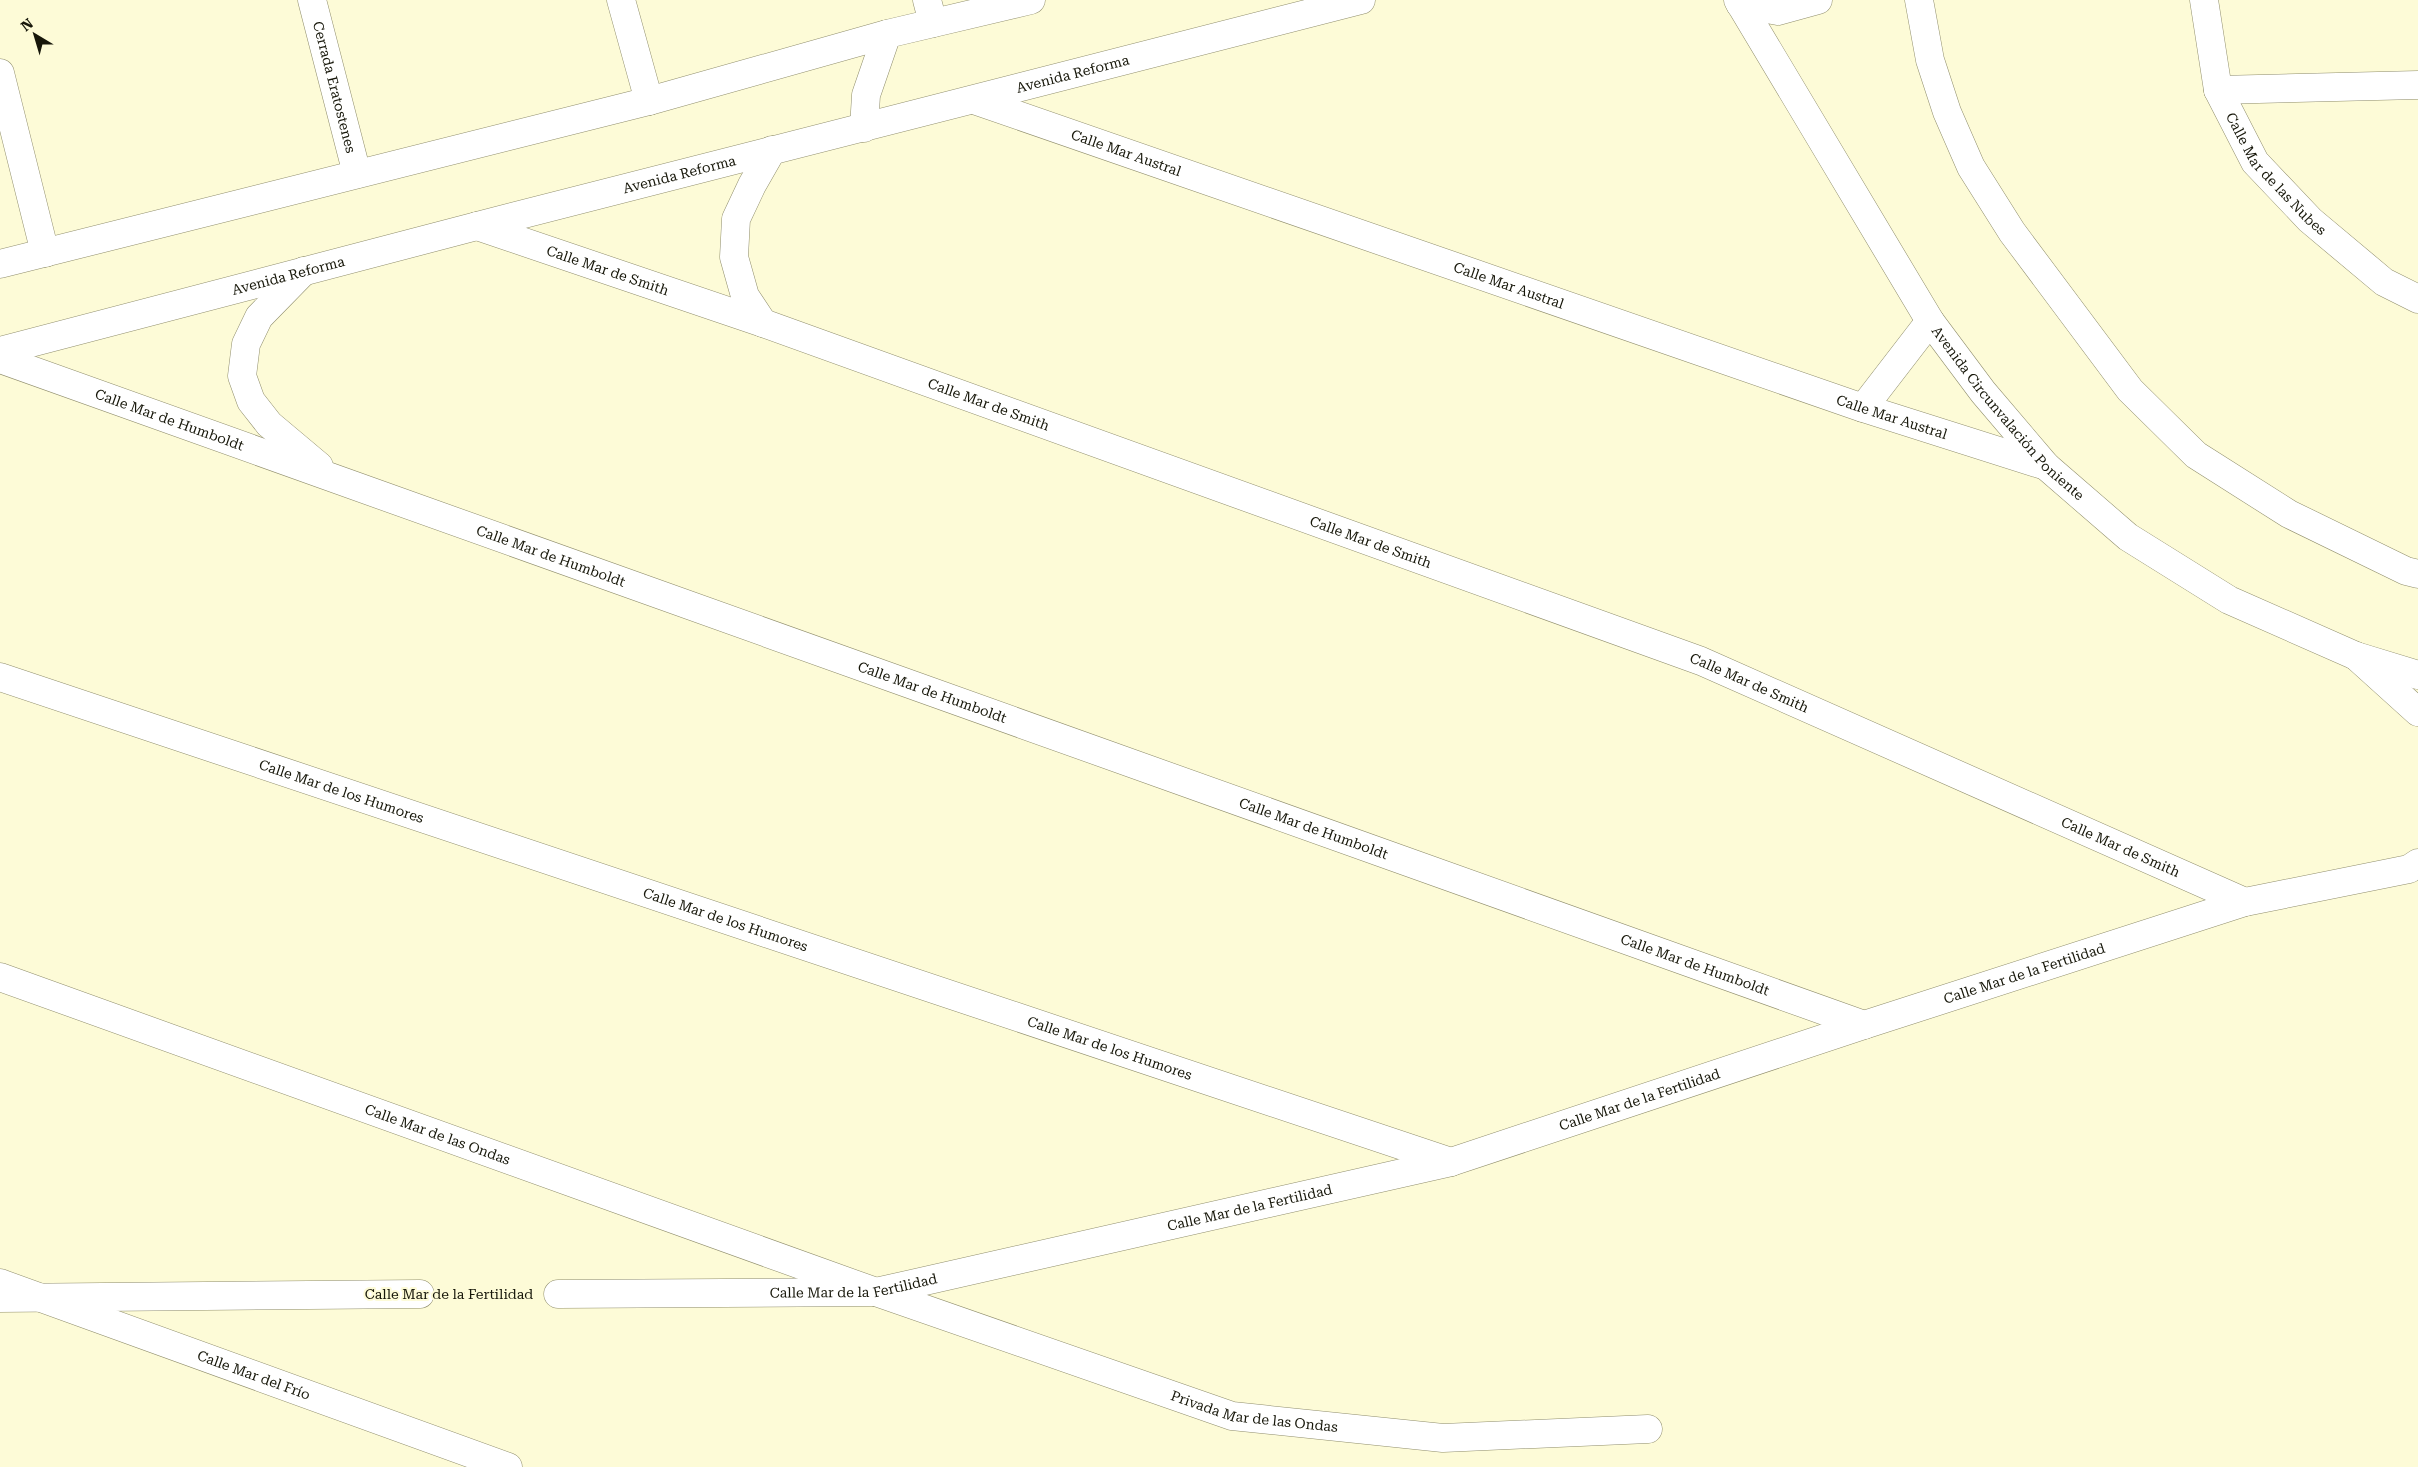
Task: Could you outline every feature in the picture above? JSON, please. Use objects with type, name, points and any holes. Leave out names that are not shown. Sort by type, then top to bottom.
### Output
[{"type":"street","name":"Cerrada Eratostenes","points":[[312,0],[357,174]]},
{"type":"street","points":[[621,0],[649,101]]},
{"type":"street","points":[[0,264],[649,101],[887,34],[930,11],[1031,0]]},
{"type":"street","name":"Avenida Reforma","points":[[0,351],[477,226],[1361,0]]},
{"type":"street","points":[[1739,2],[1778,11],[1818,0]]},
{"type":"street","points":[[1919,0],[1930,60],[1947,112],[1970,167],[2012,232],[2130,390],[2196,455],[2289,514],[2406,571],[2418,574]]},
{"type":"street","name":"Calle Mar de las Nubes","points":[[2204,0],[2218,90],[2256,162],[2304,212],[2384,282],[2418,300]]},
{"type":"street","name":"Avenida Circunvalación Poniente","points":[[1739,2],[1930,321],[1983,392],[2046,466],[2128,537],[2229,600],[2356,656],[2418,675]]},
{"type":"street","points":[[864,128],[866,95],[887,34]]},
{"type":"street","points":[[0,73],[45,252]]},
{"type":"street","points":[[2218,90],[2418,85]]},
{"type":"street","name":"Calle Mar Austral","points":[[974,100],[1863,408],[2046,466]]},
{"type":"street","points":[[762,323],[745,296],[736,265],[734,257],[736,219],[752,185],[772,150]]},
{"type":"street","name":"Calle Mar de Smith","points":[[477,226],[762,323],[1701,662],[2245,902]]},
{"type":"street","points":[[304,271],[259,318],[246,344],[242,376],[251,401],[269,424],[331,477]]},
{"type":"street","points":[[1863,408],[1930,321]]},
{"type":"street","name":"Calle Mar de Humboldt","points":[[0,359],[1864,1025]]},
{"type":"street","points":[[2356,656],[2418,712]]},
{"type":"street","name":"Calle Mar de los Humores","points":[[0,677],[1451,1162]]},
{"type":"street","name":"Calle Mar de la Fertilidad","points":[[558,1294],[876,1292],[1451,1162],[1864,1025],[2245,902],[2409,869],[2418,863]]},
{"type":"street","name":"Calle Mar de las Ondas","points":[[0,977],[876,1292]]},
{"type":"street","name":"Calle Mar del Frío","points":[[0,1283],[508,1467]]},
{"type":"street","name":"Privada Mar de las Ondas","points":[[876,1292],[1232,1416],[1443,1438],[1648,1429]]},
{"type":"street","name":"Calle Mar de la Fertilidad","points":[[0,1298],[40,1296],[420,1294]]},
{"type":"path","name":"Calle Mar de la Fertilidad","points":[[420,1294],[558,1294]]}]
